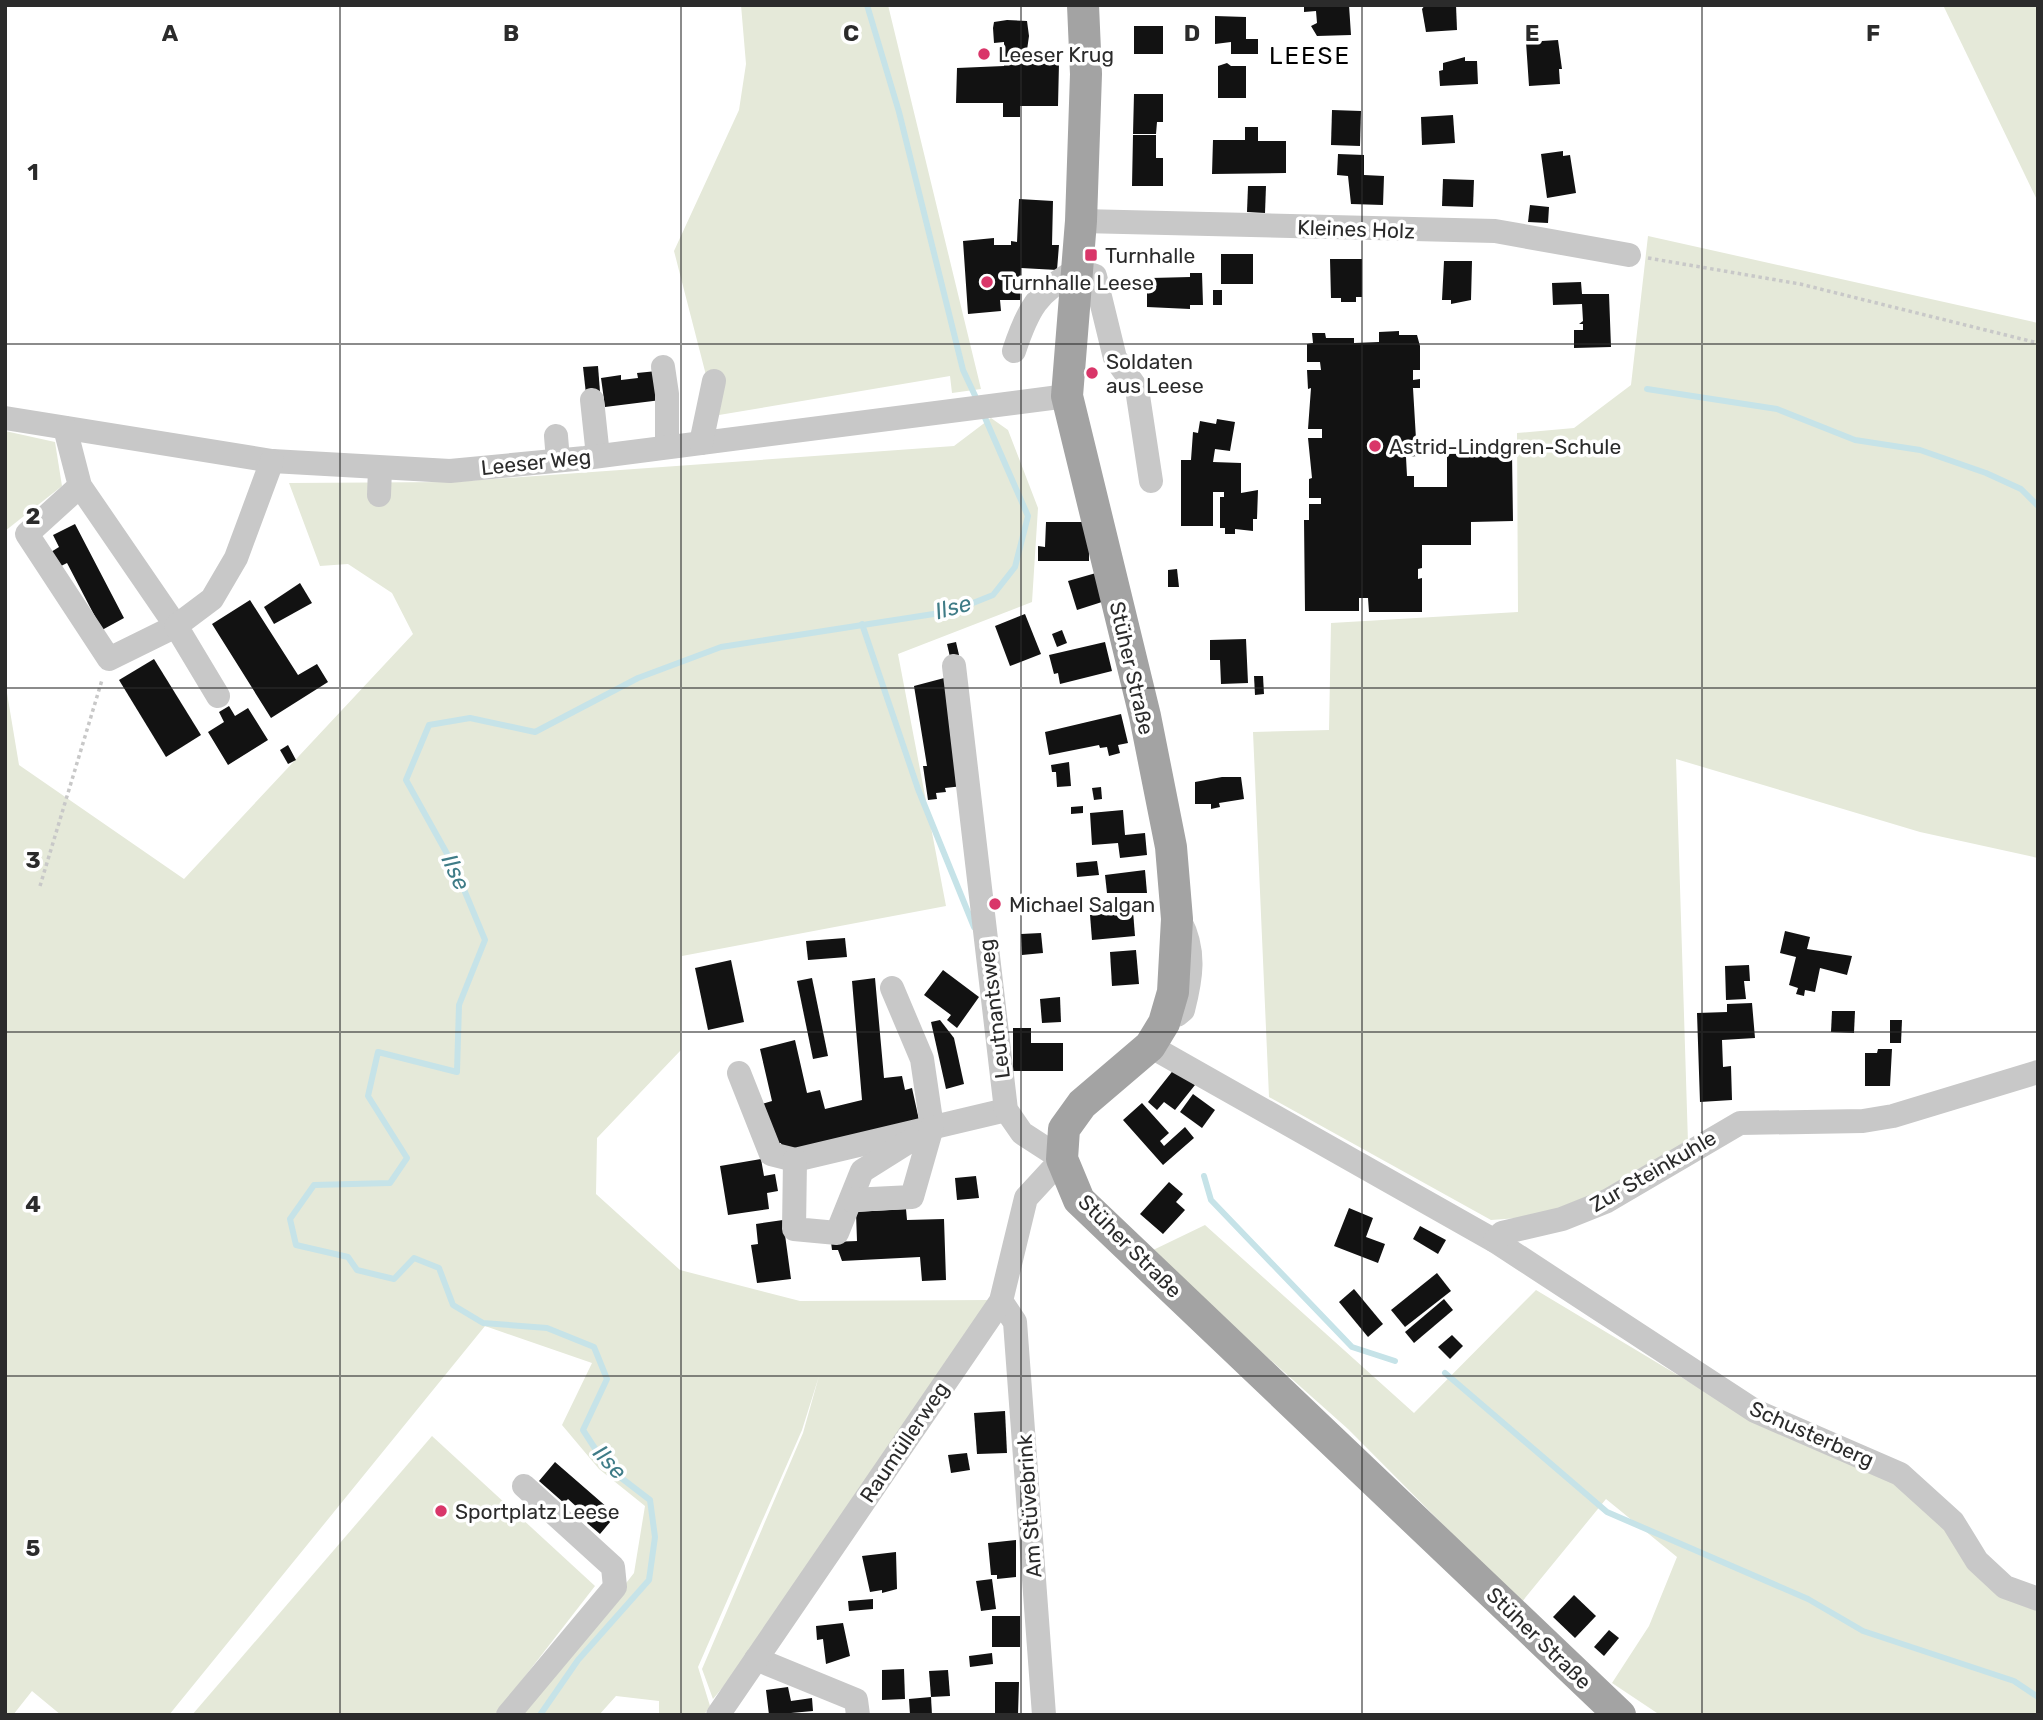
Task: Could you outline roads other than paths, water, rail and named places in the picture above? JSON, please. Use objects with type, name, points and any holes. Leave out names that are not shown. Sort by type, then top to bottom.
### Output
[{"type":"main road","name":"Stüher Straße","points":[[1083,5],[1086,74],[1081,221],[1067,396],[1145,716],[1171,847],[1177,916],[1174,980],[1157,1034]]},
{"type":"main road","points":[[1062,1159],[1064,1129],[1083,1104],[1157,1034]]},
{"type":"main road","name":"Stüher Straße","points":[[1062,1159],[1079,1200],[1620,1715]]},
{"type":"street","name":"Kleines Holz","points":[[1081,221],[1495,231],[1629,255]]},
{"type":"street","points":[[1014,351],[1027,312],[1056,282],[1077,270],[1095,276],[1115,358],[1137,389],[1151,481]]},
{"type":"street","points":[[663,367],[667,394],[667,447]]},
{"type":"street","points":[[701,443],[714,381]]},
{"type":"street","name":"Leeser Weg","points":[[5,418],[272,461],[450,471],[557,448],[598,456],[1067,396]]},
{"type":"street","points":[[592,400],[598,456]]},
{"type":"street","points":[[65,428],[80,486],[176,626],[218,696]]},
{"type":"street","points":[[80,486],[27,534],[109,659],[176,626],[212,599],[236,558],[272,461]]},
{"type":"street","points":[[379,495],[380,469]]},
{"type":"street","name":"Leutnantsweg","points":[[954,666],[1006,1110],[1022,1133],[1062,1159]]},
{"type":"street","points":[[850,1200],[912,1197],[932,1127],[922,1059],[892,988]]},
{"type":"street","points":[[1157,1034],[1494,1241]]},
{"type":"street","name":"Zur Steinkuhle","points":[[1494,1241],[1502,1233],[1562,1219],[1607,1201],[1740,1123],[1863,1121],[1893,1116],[2038,1072]]},
{"type":"street","points":[[739,1073],[771,1154],[795,1160],[1006,1110]]},
{"type":"street","points":[[795,1160],[794,1228],[838,1233],[862,1171],[932,1127]]},
{"type":"street","name":"Raumüllerweg","points":[[718,1715],[1001,1301],[1026,1198],[1062,1159]]},
{"type":"street","name":"Schusterberg","points":[[1494,1241],[1755,1411],[1900,1474],[1953,1522],[1977,1561],[2005,1587],[2038,1600]]},
{"type":"street","name":"Am Stüvebrink","points":[[1001,1301],[1015,1322],[1044,1715]]},
{"type":"street","points":[[508,1715],[615,1587],[613,1567],[524,1486]]},
{"type":"street","points":[[756,1659],[856,1700],[858,1715]]},
{"type":"waterway","name":"Ilse","points":[[867,5],[899,112],[963,370],[978,402]]},
{"type":"waterway","points":[[1647,389],[1777,409],[1855,440],[1920,450],[1986,473],[2021,489],[2038,506]]},
{"type":"waterway","name":"Ilse","points":[[540,1715],[578,1660],[649,1580],[655,1537],[650,1500],[607,1467],[583,1430],[607,1379],[594,1347],[547,1328],[483,1323],[453,1305],[439,1268],[414,1258],[394,1279],[357,1270],[348,1257],[296,1245],[290,1219],[314,1185],[390,1183],[407,1158],[368,1096],[378,1052],[457,1072],[459,1005],[485,940],[455,868],[406,780],[429,725],[470,718],[535,732],[638,678],[721,647],[953,611],[993,595],[1015,567],[1028,516],[982,411]]},
{"type":"waterway","points":[[862,624],[918,789],[974,927]]},
{"type":"waterway","points":[[1204,1176],[1211,1200],[1352,1347],[1395,1361]]},
{"type":"waterway","points":[[1445,1373],[1607,1512],[1808,1599],[1863,1631],[2014,1681],[2038,1697]]},
{"type":"place","name":"Leeser Krug","points":[[984,54]]},
{"type":"place","name":"Turnhalle","points":[[1091,255]]},
{"type":"place","name":"Turnhalle Leese","points":[[987,282]]},
{"type":"place","name":"Soldaten aus Leese","points":[[1092,373]]},
{"type":"place","name":"Astrid-Lindgren-Schule","points":[[1375,446]]},
{"type":"place","name":"Michael Salgan","points":[[995,904]]},
{"type":"place","name":"Sportplatz Leese","points":[[441,1511]]},
{"type":"district","name":"LEESE","points":[[1310,56]]}]
